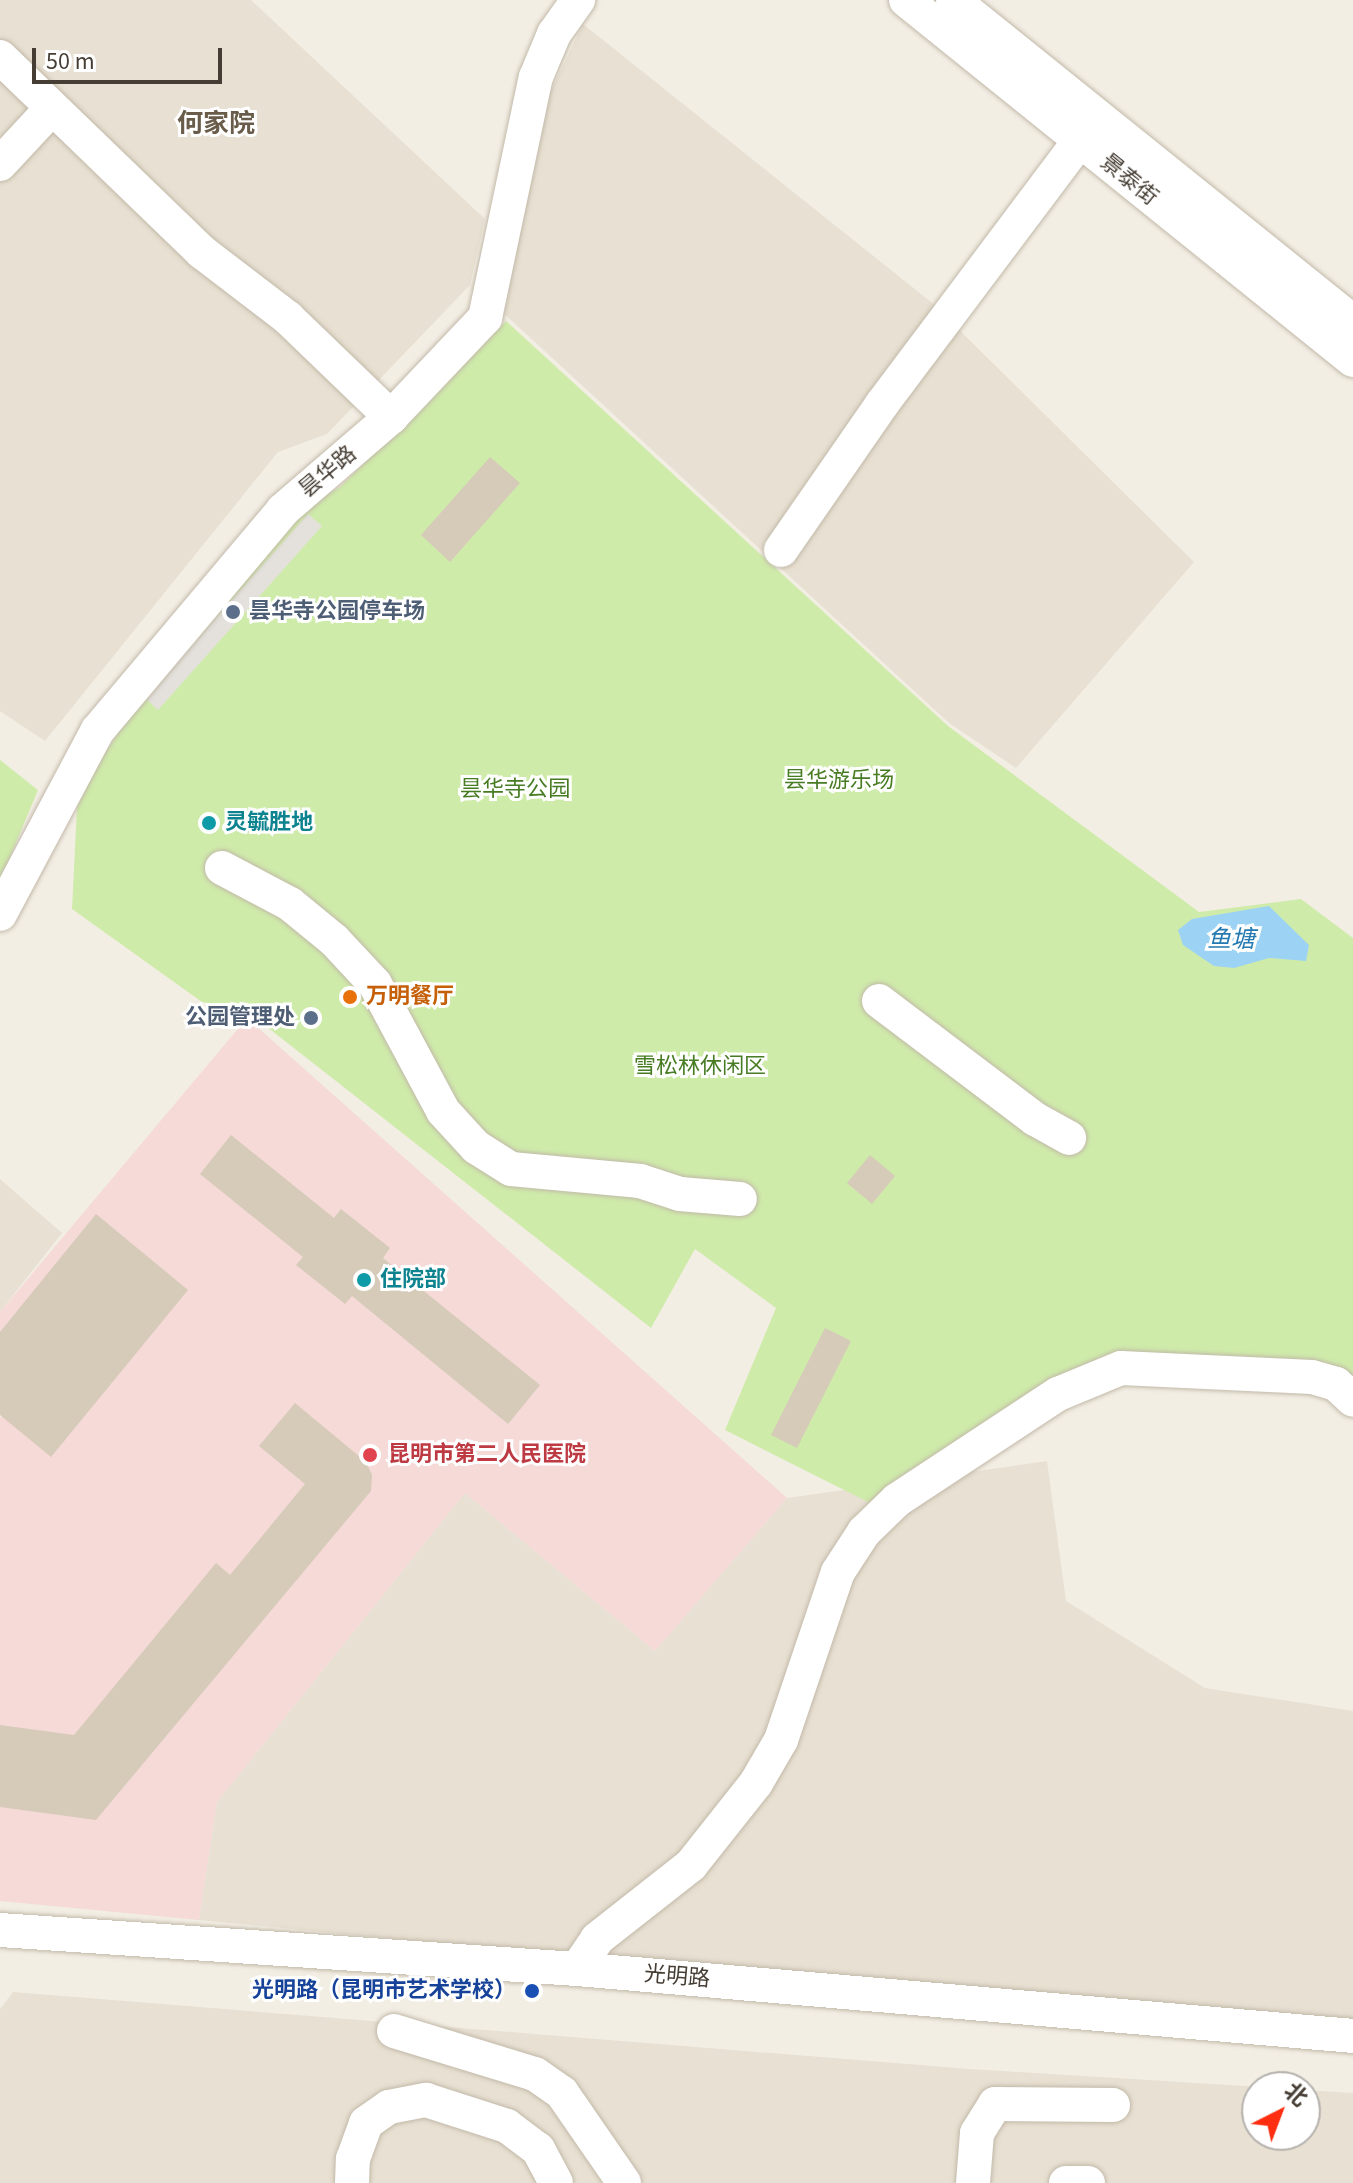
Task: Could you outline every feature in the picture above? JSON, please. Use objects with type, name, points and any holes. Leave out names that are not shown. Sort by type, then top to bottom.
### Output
[{"type":"street","name":"昙华路","points":[[0,914],[98,730],[283,510],[391,417],[485,318],[536,77],[554,34],[578,0]]},
{"type":"street","name":"景泰街","points":[[906,0],[1353,360]]},
{"type":"street","name":"景泰街","points":[[953,0],[1353,322]]},
{"type":"street","points":[[0,57],[202,252],[288,318],[391,417]]},
{"type":"street","points":[[0,164],[52,108]]},
{"type":"street","points":[[781,550],[882,404],[1080,140]]},
{"type":"street","points":[[222,868],[290,904],[334,940],[375,984],[443,1111],[476,1147],[511,1169],[640,1181],[680,1194],[740,1199]]},
{"type":"street","points":[[879,1001],[1035,1119],[1069,1138]]},
{"type":"street","points":[[577,1969],[597,1939],[691,1865],[756,1783],[781,1740],[838,1572],[864,1532],[897,1500],[1058,1394],[1121,1368],[1312,1377],[1336,1384],[1353,1400]]},
{"type":"street","name":"光明路","points":[[0,1930],[577,1969],[1353,2036]]},
{"type":"street","points":[[394,2031],[535,2074],[562,2093],[624,2183]]},
{"type":"street","points":[[352,2183],[353,2159],[366,2123],[389,2107],[426,2100],[507,2126],[538,2149],[556,2183]]},
{"type":"street","points":[[973,2183],[977,2133],[995,2104],[1113,2105]]},
{"type":"street","points":[[1066,2183],[1088,2183]]},
{"type":"shaded area","points":[[0,0],[251,0],[485,219],[470,285],[327,434],[278,452],[45,741],[0,711]]},
{"type":"shaded area","points":[[583,24],[931,302],[1194,562],[1016,768],[949,723],[499,309],[547,99]]},
{"type":"shaded area","name":"昙华寺公园停车场","points":[[308,514],[322,526],[158,710],[145,698]]},
{"type":"shaded area","name":"昆明市第二人民医院","points":[[247,1018],[787,1498],[655,1651],[465,1493],[217,1802],[199,1920],[0,1901],[0,1418],[8,1408],[0,1400],[0,1312]]},
{"type":"shaded area","points":[[0,1179],[62,1233],[0,1312]]},
{"type":"shaded area","points":[[1047,1461],[1066,1601],[1205,1688],[1353,1711],[1353,2031],[199,1920],[217,1802],[465,1493],[655,1651],[787,1498]]},
{"type":"shaded area","points":[[13,1992],[970,2069],[1241,2086],[1241,2151],[1321,2151],[1321,2091],[1353,2093],[1353,2183],[0,2183],[0,2009]]},
{"type":"green space","name":"昙华寺公园","points":[[506,321],[948,726],[1199,912],[1301,899],[1353,938],[1353,1375],[1101,1359],[872,1504],[725,1430],[776,1308],[695,1249],[651,1328],[248,1012],[202,1002],[72,909],[77,807],[97,765],[145,693],[299,510],[340,487]]},
{"type":"green space","points":[[0,760],[38,790],[0,881]]},
{"type":"water","name":"鱼塘","points":[[1269,906],[1309,945],[1306,961],[1269,958],[1234,968],[1214,966],[1183,945],[1178,930],[1192,919]]},
{"type":"building","points":[[490,457],[520,483],[450,562],[421,535]]},
{"type":"building","name":"住院部","points":[[231,1135],[334,1218],[341,1209],[390,1248],[383,1258],[540,1385],[508,1424],[352,1296],[345,1304],[296,1265],[303,1257],[200,1174]]},
{"type":"building","points":[[870,1155],[895,1176],[872,1204],[847,1183]]},
{"type":"building","points":[[96,1214],[188,1290],[51,1457],[0,1415],[0,1332]]},
{"type":"building","points":[[825,1328],[851,1341],[797,1448],[771,1435]]},
{"type":"building","points":[[295,1403],[366,1462],[372,1475],[371,1491],[96,1820],[0,1807],[0,1725],[74,1735],[216,1563],[230,1575],[305,1484],[259,1446]]},
{"type":"place","name":"昙华寺公园停车场","points":[[233,612]]},
{"type":"place","name":"灵毓胜地","points":[[209,823]]},
{"type":"place","name":"万明餐厅","points":[[350,997]]},
{"type":"place","name":"公园管理处","points":[[311,1018]]},
{"type":"place","name":"住院部","points":[[364,1280]]},
{"type":"place","name":"昆明市第二人民医院","points":[[370,1455]]},
{"type":"place","name":"光明路（昆明市艺术学校）","points":[[532,1991]]},
{"type":"district","name":"何家院","points":[[216,124]]},
{"type":"park label","name":"昙华游乐场","points":[[839,781]]},
{"type":"park label","name":"雪松林休闲区","points":[[700,1067]]}]
